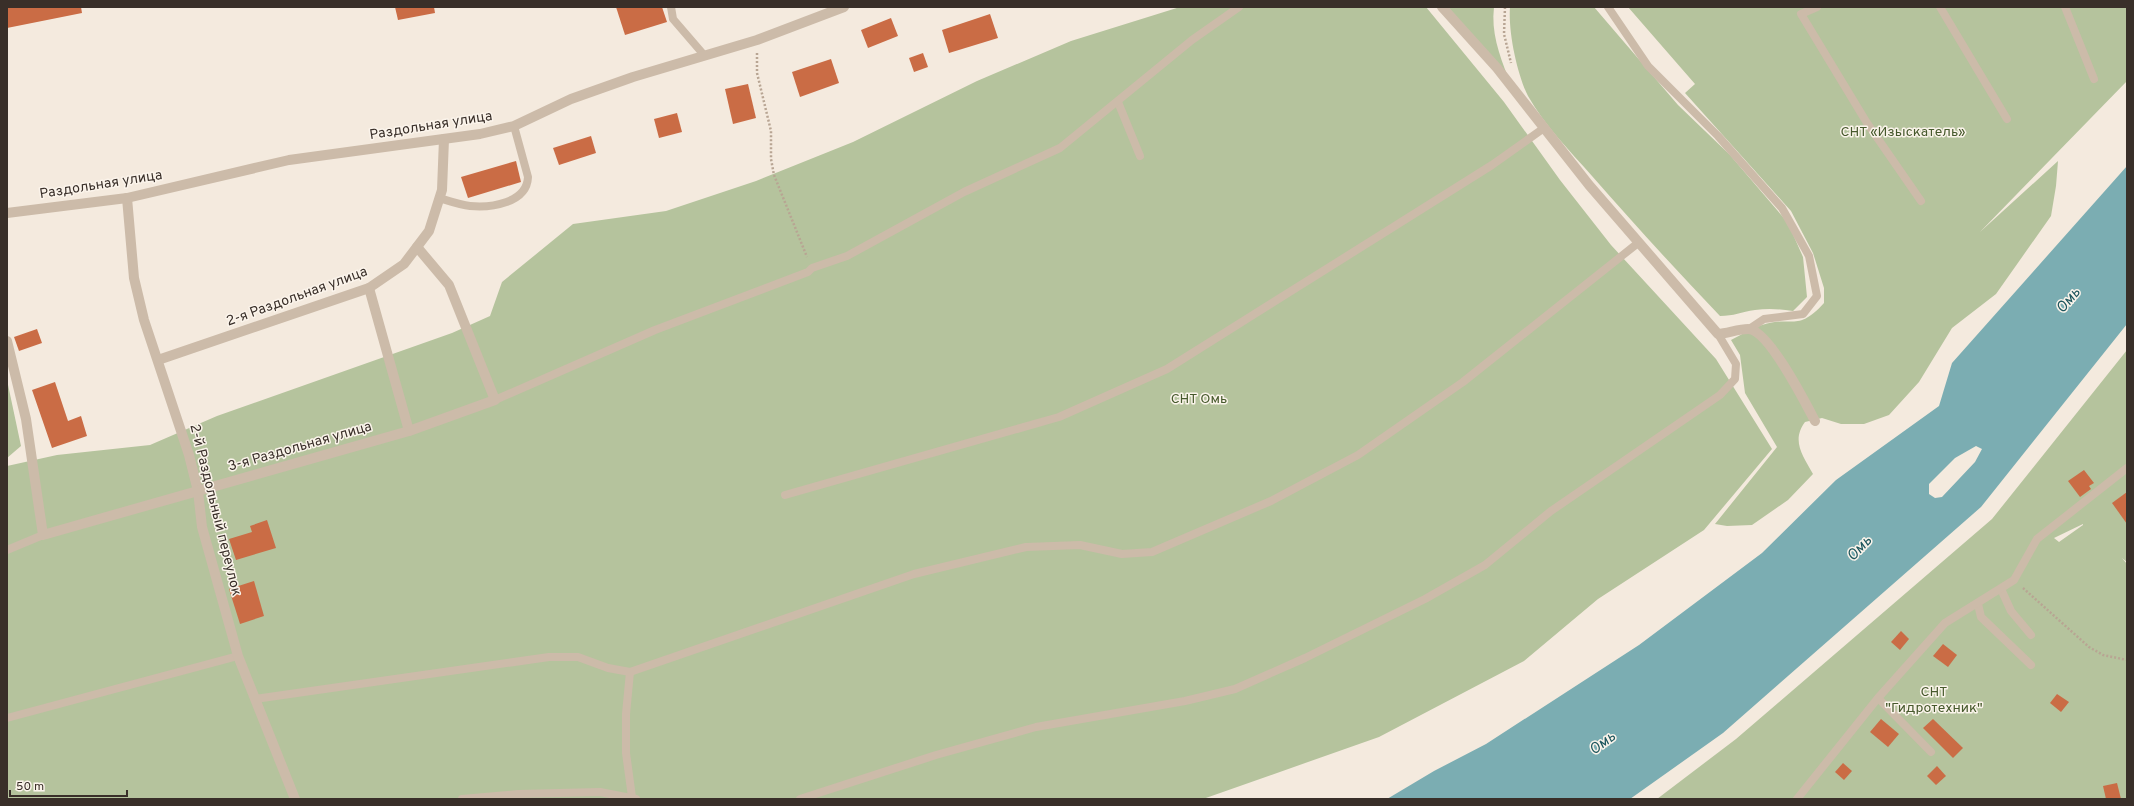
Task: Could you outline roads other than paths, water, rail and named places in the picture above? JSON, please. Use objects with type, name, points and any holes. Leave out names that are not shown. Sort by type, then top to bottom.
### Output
[{"type":"street","name":"Раздольная улица","points":[[7,213],[127,198],[289,160],[444,139],[514,126],[571,99],[633,77],[758,40],[844,7]]},
{"type":"street","points":[[1442,7],[1497,68],[1589,186],[1718,334],[1749,328],[1758,333],[1775,353],[1795,382],[1815,421]]},
{"type":"street","name":"2-я Раздольная улица","points":[[158,360],[369,288],[404,264],[429,231],[442,190],[444,139]]},
{"type":"street","name":"2-й Раздольный переулок","points":[[127,198],[134,278],[144,320],[189,455],[198,491],[202,527],[238,656],[295,799]]},
{"type":"street","points":[[417,247],[448,285],[495,400]]},
{"type":"street","points":[[369,288],[409,431]]},
{"type":"street","points":[[7,341],[26,419],[43,535]]},
{"type":"street","name":"3-я Раздольная улица","points":[[43,535],[409,431],[495,400]]},
{"type":"lane","points":[[671,7],[674,19],[704,55]]},
{"type":"lane","points":[[495,400],[641,336],[808,272],[812,268],[847,256],[964,192],[1060,148],[1192,40],[1239,7]]},
{"type":"lane","points":[[1608,7],[1648,66],[1718,136],[1782,208],[1809,256],[1817,296],[1803,314],[1764,319],[1749,328]]},
{"type":"lane","points":[[1817,7],[1801,14],[1867,123],[1921,201]]},
{"type":"lane","points":[[1940,7],[2007,119]]},
{"type":"lane","points":[[2065,7],[2094,79]]},
{"type":"lane","points":[[1118,102],[1140,156]]},
{"type":"lane","points":[[439,198],[471,206],[501,204],[522,195],[528,184],[528,177],[514,126]]},
{"type":"lane","points":[[785,495],[1059,417],[1167,369],[1492,166],[1544,128]]},
{"type":"lane","points":[[255,699],[549,658],[578,657],[608,668],[630,672],[914,574],[1026,547],[1080,545],[1122,554],[1152,552],[1271,501],[1358,455],[1463,382],[1638,243]]},
{"type":"lane","points":[[800,799],[936,755],[1036,727],[1185,701],[1235,689],[1305,658],[1425,600],[1485,565],[1551,511],[1720,395],[1735,380],[1736,364],[1718,334]]},
{"type":"lane","points":[[1797,799],[1878,698],[1945,623],[1961,612],[1978,604],[2014,580],[2037,539],[2127,468]]},
{"type":"lane","points":[[7,550],[43,535]]},
{"type":"lane","points":[[2001,588],[2011,611],[2031,635]]},
{"type":"lane","points":[[1978,604],[1982,617],[2031,665]]},
{"type":"lane","points":[[7,718],[238,656]]},
{"type":"lane","points":[[462,799],[518,794],[600,792],[634,798],[626,753],[626,714],[630,672]]},
{"type":"lane","points":[[1878,698],[1931,752]]},
{"type":"water","name":"Омь","points":[[2127,166],[2127,324],[1981,507],[1723,733],[1630,799],[1387,799],[1434,771],[1486,744],[1639,645],[1762,553],[1836,480],[1939,406],[1952,363]],"holes":[[[1976,446],[1982,449],[1975,462],[1942,497],[1935,498],[1929,494],[1929,484],[1955,458]]]},
{"type":"park label","name":"СНТ «Изыскатель»","points":[[1903,132]]},
{"type":"park label","name":"СНТ Омь","points":[[1199,399]]},
{"type":"park label","name":"СНТ \"Гидротехник\"","points":[[1934,700]]}]
